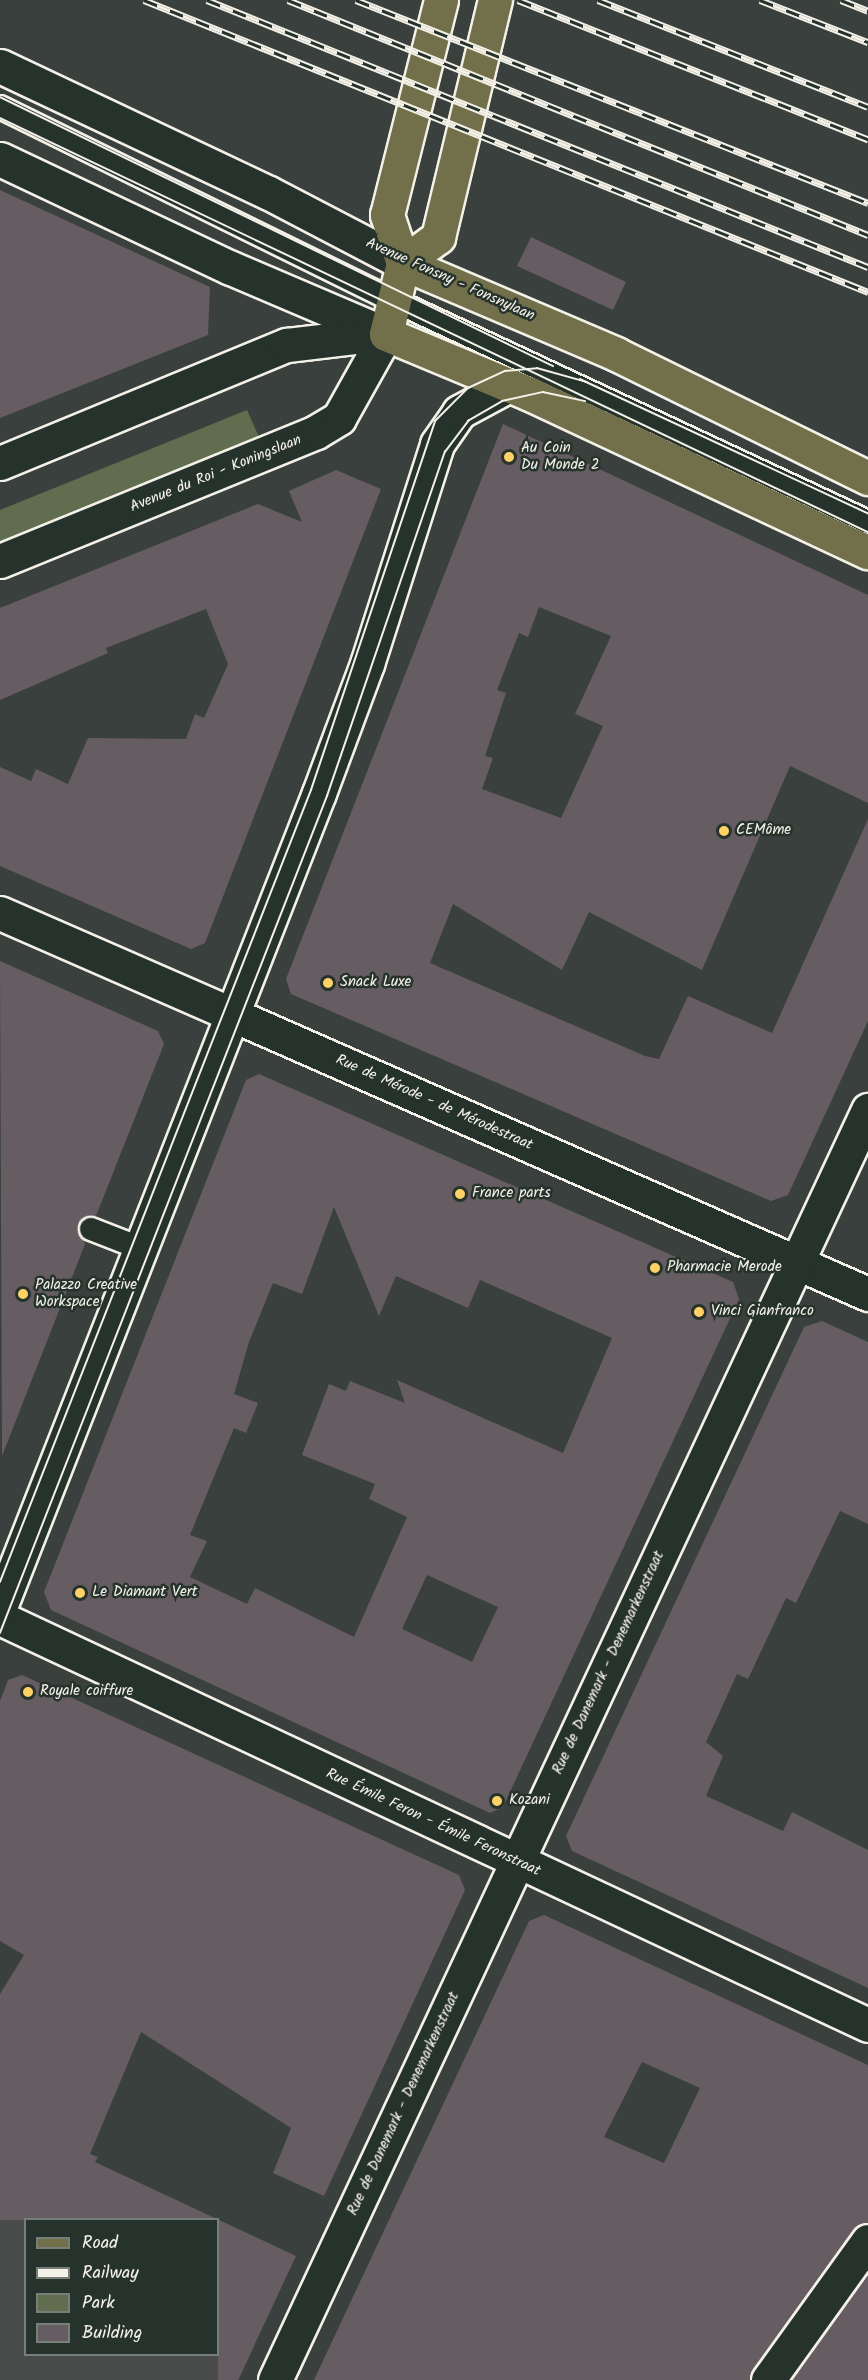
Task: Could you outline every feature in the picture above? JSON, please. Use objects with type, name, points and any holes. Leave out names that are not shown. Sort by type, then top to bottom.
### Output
[{"type":"main road","points":[[441,0],[387,215],[403,263],[438,237],[495,0]]},
{"type":"main road","name":"Avenue du Roi - Koningslaan","points":[[386,334],[403,263]]},
{"type":"main road","name":"Avenue Fonsny - Fonsnylaan","points":[[403,263],[616,354],[868,478]]},
{"type":"main road","points":[[386,334],[509,385],[868,552]]},
{"type":"street","name":"Avenue Fonsny - Fonsnylaan","points":[[0,66],[403,263]]},
{"type":"street","points":[[0,159],[231,268],[386,334]]},
{"type":"street","points":[[0,463],[287,345],[386,334]]},
{"type":"street","name":"Avenue du Roi - Koningslaan","points":[[0,561],[316,432],[346,409],[386,334]]},
{"type":"street","points":[[0,1607],[367,664],[437,444],[459,412],[509,385]]},
{"type":"street","name":"Rue de Mérode - de Mérodestraat","points":[[0,913],[868,1294]]},
{"type":"street","name":"Rue de Danemark - Denemarkenstraat","points":[[275,2380],[868,1110]]},
{"type":"street","name":"Rue Émile Feron - Émile Feronstraat","points":[[0,1618],[516,1862],[868,2025]]},
{"type":"street","points":[[768,2380],[868,2241]]},
{"type":"lane","points":[[0,106],[395,301],[868,522]]},
{"type":"lane","points":[[386,334],[421,328],[471,337]]},
{"type":"lane","points":[[91,1229],[140,1248]]},
{"type":"shaded area","points":[[0,2201],[24,2219],[24,2356],[219,2356],[219,2327],[255,2345],[239,2380],[0,2380]]},
{"type":"green space","points":[[247,410],[259,437],[0,542],[0,510]]},
{"type":"building","points":[[0,190],[210,287],[208,335],[0,418]]},
{"type":"building","points":[[531,237],[626,282],[613,310],[517,266]]},
{"type":"building","points":[[503,424],[868,595],[868,803],[790,766],[702,970],[589,912],[562,970],[453,904],[430,963],[645,1056],[659,1059],[688,996],[772,1033],[868,819],[868,1021],[788,1195],[771,1201],[291,994],[286,979]],"holes":[[[539,607],[611,636],[575,714],[603,726],[561,818],[482,789],[493,758],[485,756],[506,693],[497,690],[519,633],[528,637]]]},
{"type":"building","points":[[336,470],[381,489],[205,943],[191,949],[0,866],[0,767],[31,781],[36,769],[68,784],[88,738],[186,739],[195,714],[204,718],[228,664],[206,609],[106,648],[108,653],[0,700],[0,608],[258,504],[302,522],[289,491]]},
{"type":"building","points":[[0,961],[158,1031],[164,1044],[96,1216],[79,1224],[85,1244],[2,1456]]},
{"type":"building","points":[[259,1074],[733,1282],[739,1299],[503,1807],[490,1813],[51,1610],[44,1592],[246,1080]],"holes":[[[334,1207],[379,1316],[396,1276],[468,1308],[480,1280],[612,1338],[563,1453],[397,1380],[405,1403],[350,1381],[346,1391],[329,1384],[302,1455],[375,1484],[369,1499],[407,1517],[354,1637],[255,1588],[247,1604],[190,1577],[207,1541],[190,1535],[234,1428],[246,1433],[258,1403],[234,1394],[249,1342],[273,1283],[302,1294]],[[427,1575],[498,1607],[472,1662],[402,1629]]]},
{"type":"building","points":[[822,1321],[868,1342],[868,1524],[840,1511],[796,1603],[786,1598],[748,1679],[737,1674],[706,1742],[723,1756],[706,1796],[783,1831],[792,1812],[868,1850],[868,1988],[572,1851],[566,1836],[804,1327]]},
{"type":"building","points":[[22,1675],[459,1875],[465,1890],[324,2196],[273,2173],[291,2128],[141,2032],[90,2154],[98,2157],[95,2162],[215,2218],[0,2220],[0,1994],[24,1955],[0,1941],[0,1701],[8,1680]]},
{"type":"building","points":[[544,1915],[868,2065],[868,2223],[853,2230],[750,2380],[314,2380],[529,1921]],"holes":[[[642,2062],[700,2088],[664,2163],[604,2137]]]},
{"type":"building","points":[[219,2220],[296,2256],[238,2380],[218,2380]]},
{"type":"building","points":[[868,2273],[868,2380],[791,2380]]},
{"type":"tram line","points":[[0,97],[553,366]]},
{"type":"tram line","points":[[0,118],[868,532]]},
{"type":"tram line","points":[[0,1582],[311,790],[435,421],[468,388],[505,371],[537,368],[587,382]]},
{"type":"tram line","points":[[580,379],[868,513]]},
{"type":"tram line","points":[[0,1633],[327,796],[445,452],[468,421],[502,401],[543,392],[585,401]]},
{"type":"railway","points":[[144,0],[868,292]]},
{"type":"railway","points":[[207,0],[868,267]]},
{"type":"railway","points":[[288,0],[868,235]]},
{"type":"railway","points":[[356,0],[868,203]]},
{"type":"railway","points":[[518,0],[868,139]]},
{"type":"railway","points":[[598,0],[868,107]]},
{"type":"railway","points":[[760,0],[868,42]]},
{"type":"railway","points":[[841,0],[868,11]]},
{"type":"place","name":"Au Coin Du Monde 2","points":[[509,457]]},
{"type":"place","name":"CEMôme","points":[[724,831]]},
{"type":"place","name":"Snack Luxe","points":[[328,983]]},
{"type":"place","name":"France parts","points":[[460,1194]]},
{"type":"place","name":"Pharmacie Merode","points":[[655,1268]]},
{"type":"place","name":"Palazzo Creative Workspace","points":[[23,1294]]},
{"type":"place","name":"Vinci Gianfranco","points":[[699,1312]]},
{"type":"place","name":"Le Diamant Vert","points":[[80,1593]]},
{"type":"place","name":"Royale coiffure","points":[[28,1692]]},
{"type":"place","name":"Kozani","points":[[497,1801]]}]
